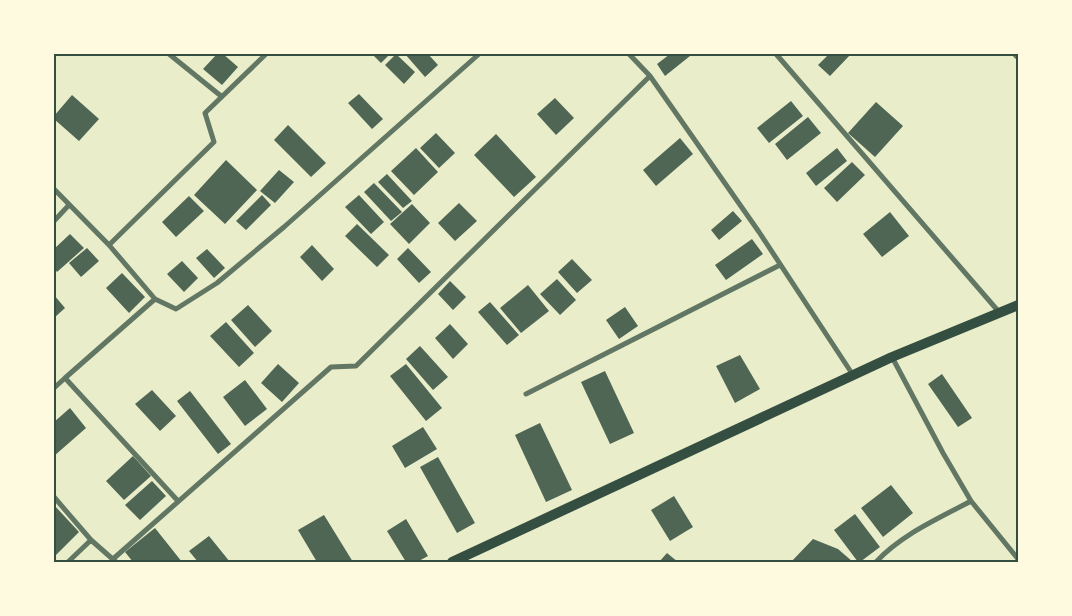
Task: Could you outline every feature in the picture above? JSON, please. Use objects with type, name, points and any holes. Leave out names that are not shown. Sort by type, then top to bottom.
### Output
[{"type":"main road","points":[[452,562],[892,357],[1018,305]]},
{"type":"street","points":[[169,54],[221,96]]},
{"type":"street","points":[[109,245],[214,142],[204,113],[266,54]]},
{"type":"street","points":[[54,189],[109,245],[155,299],[176,310],[217,283],[284,227],[479,54]]},
{"type":"street","points":[[629,54],[650,76],[759,232],[854,376]]},
{"type":"street","points":[[779,55],[1000,312]]},
{"type":"street","points":[[54,497],[91,540],[114,561],[178,501],[331,367],[356,366],[650,76]]},
{"type":"street","points":[[54,221],[69,205]]},
{"type":"street","points":[[526,394],[780,265]]},
{"type":"street","points":[[54,388],[155,299]]},
{"type":"street","points":[[892,357],[943,453],[971,500],[1018,559]]},
{"type":"street","points":[[65,378],[178,501]]},
{"type":"street","points":[[876,562],[888,550],[911,534],[971,500]]},
{"type":"street","points":[[68,562],[91,540]]},
{"type":"building","points":[[217,54],[223,54],[238,67],[222,85],[203,69]]},
{"type":"building","points":[[372,54],[390,54],[381,63]]},
{"type":"building","points":[[396,54],[415,72],[404,84],[385,65]]},
{"type":"building","points":[[405,54],[428,54],[438,65],[425,77]]},
{"type":"building","points":[[670,54],[688,54],[690,56],[665,76],[657,64]]},
{"type":"building","points":[[829,54],[851,54],[830,76],[818,65]]},
{"type":"building","points":[[359,94],[383,119],[372,129],[348,103]]},
{"type":"building","points":[[72,95],[99,119],[79,141],[54,119],[54,116]]},
{"type":"building","points":[[555,98],[574,118],[556,135],[537,114]]},
{"type":"building","points":[[791,101],[803,116],[769,143],[757,128]]},
{"type":"building","points":[[876,102],[903,126],[875,157],[848,133]]},
{"type":"building","points":[[808,117],[821,133],[787,160],[775,144]]},
{"type":"building","points":[[288,125],[326,163],[311,177],[274,140]]},
{"type":"building","points":[[436,133],[455,153],[439,168],[420,148]]},
{"type":"building","points":[[496,134],[536,177],[514,197],[474,155]]},
{"type":"building","points":[[680,138],[693,154],[656,186],[643,170]]},
{"type":"building","points":[[416,148],[438,172],[414,195],[391,171]]},
{"type":"building","points":[[837,148],[847,161],[816,186],[806,173]]},
{"type":"building","points":[[226,160],[257,190],[225,224],[194,195]]},
{"type":"building","points":[[852,162],[865,175],[837,202],[824,188]]},
{"type":"building","points":[[279,170],[294,182],[275,203],[260,191]]},
{"type":"building","points":[[387,174],[412,201],[403,208],[378,182]]},
{"type":"building","points":[[374,183],[402,212],[391,221],[364,192]]},
{"type":"building","points":[[262,195],[271,205],[246,230],[236,221]]},
{"type":"building","points":[[359,195],[384,222],[371,234],[345,207]]},
{"type":"building","points":[[189,196],[204,211],[176,237],[162,222]]},
{"type":"building","points":[[459,203],[477,221],[455,241],[438,223]]},
{"type":"building","points":[[412,204],[430,223],[409,244],[390,224]]},
{"type":"building","points":[[733,211],[742,221],[719,240],[711,230]]},
{"type":"building","points":[[890,212],[909,236],[882,257],[863,234]]},
{"type":"building","points":[[357,224],[389,255],[377,267],[345,236]]},
{"type":"building","points":[[70,234],[84,248],[57,272],[54,268],[54,249]]},
{"type":"building","points":[[752,239],[763,254],[726,280],[715,265]]},
{"type":"building","points":[[312,245],[334,269],[322,281],[300,257]]},
{"type":"building","points":[[87,248],[99,261],[81,277],[69,263]]},
{"type":"building","points":[[408,248],[431,272],[419,283],[397,259]]},
{"type":"building","points":[[207,249],[225,268],[214,278],[196,258]]},
{"type":"building","points":[[572,259],[592,280],[577,293],[558,272]]},
{"type":"building","points":[[182,261],[198,278],[184,292],[167,274]]},
{"type":"building","points":[[122,273],[145,297],[129,313],[106,288]]},
{"type":"building","points":[[557,279],[576,300],[560,315],[540,294]]},
{"type":"building","points":[[450,281],[466,297],[453,310],[438,294]]},
{"type":"building","points":[[528,285],[549,311],[521,333],[500,308]]},
{"type":"building","points":[[54,295],[65,308],[54,318]]},
{"type":"building","points":[[490,302],[519,335],[507,345],[478,312]]},
{"type":"building","points":[[248,305],[272,331],[255,347],[231,320]]},
{"type":"building","points":[[625,307],[638,326],[619,339],[606,320]]},
{"type":"building","points":[[226,322],[254,353],[239,367],[210,336]]},
{"type":"building","points":[[450,324],[468,344],[453,359],[435,338]]},
{"type":"building","points":[[420,346],[448,377],[433,390],[406,359]]},
{"type":"building","points":[[740,355],[760,389],[735,403],[716,366]]},
{"type":"building","points":[[278,364],[299,383],[282,402],[261,383]]},
{"type":"building","points":[[406,364],[442,408],[426,421],[390,376]]},
{"type":"building","points":[[605,371],[634,433],[610,444],[581,382]]},
{"type":"building","points":[[942,374],[972,418],[958,427],[928,384]]},
{"type":"building","points":[[245,380],[267,409],[245,426],[223,397]]},
{"type":"building","points":[[152,390],[176,416],[160,431],[135,404]]},
{"type":"building","points":[[190,391],[231,444],[218,454],[177,401]]},
{"type":"building","points":[[70,408],[86,428],[54,456],[54,422]]},
{"type":"building","points":[[540,423],[572,490],[546,502],[515,435]]},
{"type":"building","points":[[423,427],[437,449],[405,468],[392,446]]},
{"type":"building","points":[[133,456],[151,476],[124,500],[106,481]]},
{"type":"building","points":[[438,457],[475,523],[457,533],[420,467]]},
{"type":"building","points":[[152,481],[166,496],[140,520],[125,505]]},
{"type":"building","points":[[891,485],[913,513],[883,537],[861,508]]},
{"type":"building","points":[[674,496],[693,527],[670,541],[651,510]]},
{"type":"building","points":[[54,505],[79,532],[54,557]]},
{"type":"building","points":[[855,514],[880,547],[860,562],[858,562],[834,530]]},
{"type":"building","points":[[324,515],[353,562],[317,562],[298,530]]},
{"type":"building","points":[[406,519],[428,556],[417,562],[406,562],[387,531]]},
{"type":"building","points":[[155,528],[182,562],[133,562],[125,552]]},
{"type":"building","points":[[209,536],[230,562],[198,562],[189,551]]},
{"type":"building","points":[[813,539],[838,549],[853,562],[791,562]]},
{"type":"building","points":[[667,553],[678,562],[659,562]]}]
